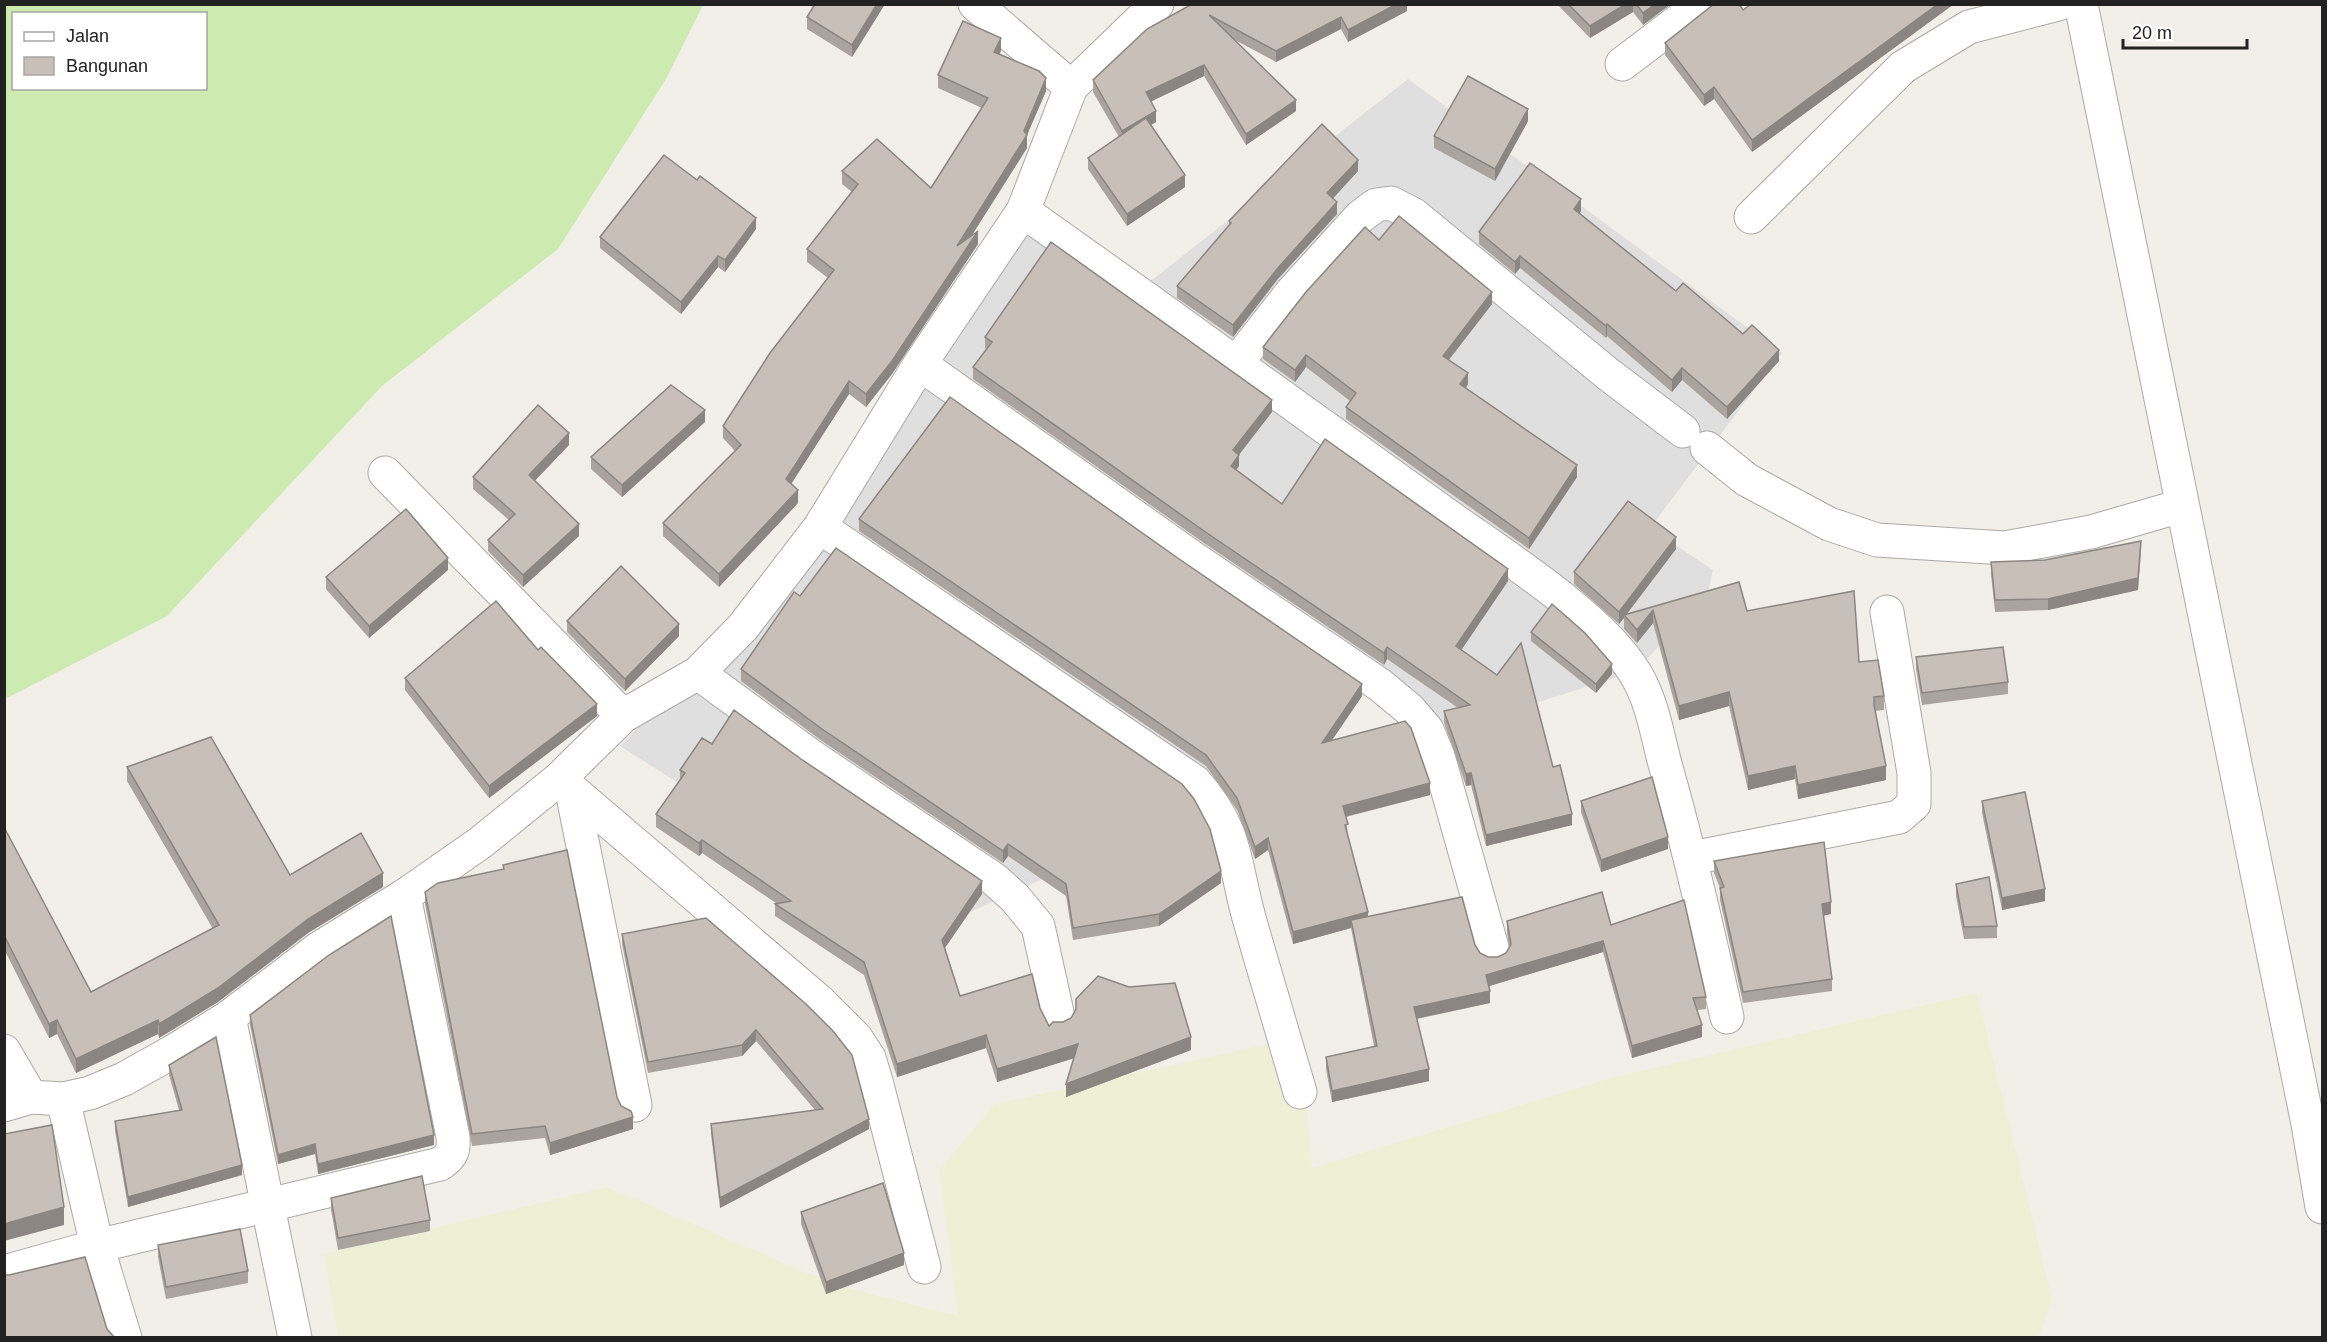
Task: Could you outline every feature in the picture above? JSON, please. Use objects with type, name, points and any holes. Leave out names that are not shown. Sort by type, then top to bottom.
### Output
[{"type":"street","points":[[975,4],[1071,87]]},
{"type":"street","points":[[4,1051],[18,1101],[63,1099],[90,1093],[124,1079],[229,1017],[318,949],[404,896],[565,785],[623,716],[698,673],[743,627],[820,527],[920,364],[1023,211],[1071,87],[1156,4]]},
{"type":"street","points":[[1623,64],[1701,4]]},
{"type":"street","points":[[1751,217],[1903,67],[1969,27],[2058,4]]},
{"type":"street","points":[[2081,4],[2308,1124],[2322,1207]]},
{"type":"street","points":[[1237,362],[1292,292],[1360,217],[1376,205],[1391,203],[1414,215],[1608,374],[1747,480],[1829,524],[1877,540],[2005,548],[2091,532],[2181,506]]},
{"type":"street","points":[[1023,211],[1237,362],[1525,572],[1579,613],[1621,651],[1638,676],[1649,705],[1692,858],[1727,1017]]},
{"type":"street","points":[[920,364],[1193,558],[1380,685],[1410,709],[1427,730],[1438,756],[1493,951]]},
{"type":"street","points":[[385,474],[623,716]]},
{"type":"street","points":[[820,527],[1195,782],[1215,805],[1228,831],[1237,859],[1250,922],[1300,1092]]},
{"type":"street","points":[[1692,858],[1899,817],[1914,804],[1914,772],[1887,612]]},
{"type":"street","points":[[698,673],[811,756],[995,880],[1015,898],[1038,926],[1058,1017]]},
{"type":"street","points":[[565,785],[635,1105]]},
{"type":"street","points":[[565,785],[769,956],[856,1038],[868,1058],[876,1081],[924,1267]]},
{"type":"street","points":[[4,1272],[97,1246],[426,1168],[450,1158],[454,1149],[404,896]]},
{"type":"street","points":[[229,1017],[270,1204],[295,1337]]},
{"type":"street","points":[[63,1099],[97,1246],[125,1338]]},
{"type":"shaded area","points":[[1408,79],[1782,353],[1650,528],[1713,570],[1708,592],[1636,671],[1458,728],[1333,677],[1207,804],[918,936],[620,746],[801,563],[1020,212],[1143,287]]},
{"type":"green space","points":[[5,4],[703,4],[666,79],[558,249],[382,386],[167,616],[5,699]]},
{"type":"green space","points":[[1977,993],[2052,1299],[2038,1338],[338,1338],[324,1254],[607,1187],[835,1285],[958,1316],[939,1170],[995,1104],[1301,1037],[1312,1168],[1615,1077]]},
{"type":"building","points":[[815,4],[877,4],[852,45],[807,17]]},
{"type":"building","points":[[1192,4],[1397,4],[1348,30],[1341,17],[1276,51],[1209,15],[1296,100],[1246,134],[1204,65],[1146,92],[1156,111],[1122,131],[1093,80],[1147,29]]},
{"type":"building","points":[[1568,4],[1626,4],[1590,26]]},
{"type":"building","points":[[1636,4],[1655,4],[1643,13]]},
{"type":"building","points":[[1714,4],[1739,4],[1743,10],[1751,4],[1938,4],[1752,140],[1714,87],[1704,95],[1665,43]]},
{"type":"building","points":[[963,21],[1001,38],[994,52],[1039,71],[1046,78],[1024,131],[1027,135],[957,246],[978,231],[892,361],[866,394],[849,381],[786,479],[798,490],[719,574],[663,523],[741,445],[723,426],[770,353],[834,270],[807,249],[858,184],[842,171],[877,139],[931,188],[988,98],[938,75]]},
{"type":"building","points":[[1468,76],[1528,109],[1495,169],[1434,136]]},
{"type":"building","points":[[1146,118],[1185,175],[1127,214],[1088,158]]},
{"type":"building","points":[[1322,124],[1358,160],[1327,193],[1337,202],[1277,269],[1233,325],[1177,286],[1231,223],[1229,221]]},
{"type":"building","points":[[664,155],[697,180],[700,176],[756,218],[725,260],[718,256],[681,302],[600,237]]},
{"type":"building","points":[[1530,163],[1581,199],[1574,209],[1676,291],[1683,283],[1743,334],[1752,325],[1779,350],[1727,407],[1682,368],[1672,380],[1607,324],[1606,326],[1520,256],[1515,262],[1479,232]]},
{"type":"building","points":[[1399,216],[1492,292],[1443,356],[1468,373],[1460,384],[1577,465],[1529,538],[1346,407],[1356,393],[1306,355],[1295,370],[1263,347],[1306,292],[1365,227],[1379,240]]},
{"type":"building","points":[[1051,242],[1272,400],[1233,450],[1239,455],[1231,466],[1282,504],[1325,439],[1508,569],[1456,646],[1497,675],[1521,643],[1553,767],[1560,765],[1572,814],[1486,835],[1471,773],[1466,774],[1444,711],[1470,705],[1387,647],[1384,653],[1204,531],[973,367],[992,342],[985,337]]},
{"type":"building","points":[[671,385],[705,410],[622,485],[591,457]]},
{"type":"building","points":[[950,397],[1182,561],[1362,684],[1322,743],[1405,721],[1411,728],[1430,783],[1343,806],[1348,824],[1345,825],[1368,912],[1293,932],[1268,838],[1255,847],[1237,798],[1206,755],[859,519]]},
{"type":"building","points":[[538,405],[569,433],[529,475],[579,524],[523,575],[488,540],[515,514],[473,477]]},
{"type":"building","points":[[1628,501],[1676,537],[1619,612],[1574,572]]},
{"type":"building","points":[[406,509],[448,558],[369,626],[326,577]]},
{"type":"building","points":[[2141,541],[2138,578],[2048,599],[1995,600],[1991,562],[2045,560]]},
{"type":"building","points":[[836,548],[1182,784],[1194,799],[1210,829],[1221,871],[1159,914],[1073,928],[1066,884],[1008,844],[1003,851],[822,729],[741,669],[794,592],[800,596]]},
{"type":"building","points":[[621,566],[679,624],[625,679],[567,621]]},
{"type":"building","points":[[1739,582],[1747,611],[1854,591],[1859,662],[1878,660],[1884,696],[1874,697],[1874,705],[1886,766],[1798,785],[1795,766],[1748,776],[1729,692],[1679,706],[1653,610],[1637,630],[1624,615]]},
{"type":"building","points":[[496,601],[538,650],[541,647],[597,704],[489,786],[405,678]]},
{"type":"building","points":[[1552,604],[1585,633],[1612,664],[1596,684],[1531,632]]},
{"type":"building","points":[[2003,647],[2008,682],[1922,693],[1916,657]]},
{"type":"building","points":[[734,710],[801,759],[982,881],[942,940],[960,996],[1032,974],[1040,1008],[1049,1026],[1053,1022],[1063,1022],[1071,1018],[1076,1009],[1076,999],[1098,976],[1129,987],[1175,983],[1191,1037],[1066,1084],[1078,1044],[997,1069],[986,1035],[897,1064],[864,962],[775,904],[791,901],[702,840],[699,843],[656,814],[685,773],[680,770],[702,738],[712,744]]},
{"type":"building","points":[[211,737],[290,875],[361,833],[383,873],[308,919],[218,988],[164,1021],[159,1024],[158,1020],[76,1059],[57,1020],[49,1024],[4,935],[4,827],[91,992],[219,925],[127,767]]},
{"type":"building","points":[[1652,777],[1668,837],[1601,860],[1581,801]]},
{"type":"building","points":[[2025,792],[2045,889],[2002,898],[1982,801]]},
{"type":"building","points":[[1824,842],[1831,902],[1822,904],[1832,979],[1743,992],[1720,888],[1724,887],[1714,861]]},
{"type":"building","points":[[567,850],[617,1097],[621,1106],[631,1111],[633,1117],[550,1143],[545,1126],[472,1134],[425,892],[438,883],[504,869],[503,865]]},
{"type":"building","points":[[1989,877],[1997,926],[1964,927],[1956,884]]},
{"type":"building","points":[[1602,892],[1611,925],[1684,900],[1706,997],[1693,998],[1702,1025],[1632,1046],[1603,941],[1486,975],[1490,991],[1414,1007],[1429,1069],[1332,1091],[1326,1057],[1377,1046],[1351,920],[1462,897],[1475,945],[1480,953],[1488,957],[1498,957],[1506,953],[1511,944],[1507,921]]},
{"type":"building","points":[[391,916],[434,1135],[318,1164],[315,1144],[278,1155],[250,1015],[329,955]]},
{"type":"building","points":[[706,918],[806,1004],[833,1031],[852,1055],[869,1119],[720,1198],[711,1124],[823,1109],[756,1030],[742,1045],[648,1062],[622,934]]},
{"type":"building","points":[[216,1037],[242,1165],[128,1197],[115,1121],[182,1110],[169,1065]]},
{"type":"building","points":[[52,1125],[64,1207],[4,1224],[4,1134]]},
{"type":"building","points":[[422,1176],[430,1220],[338,1238],[331,1198]]},
{"type":"building","points":[[883,1183],[904,1253],[826,1282],[801,1212]]},
{"type":"building","points":[[240,1229],[248,1271],[166,1287],[158,1245]]},
{"type":"building","points":[[85,1257],[107,1329],[115,1338],[4,1338],[4,1275]]}]
